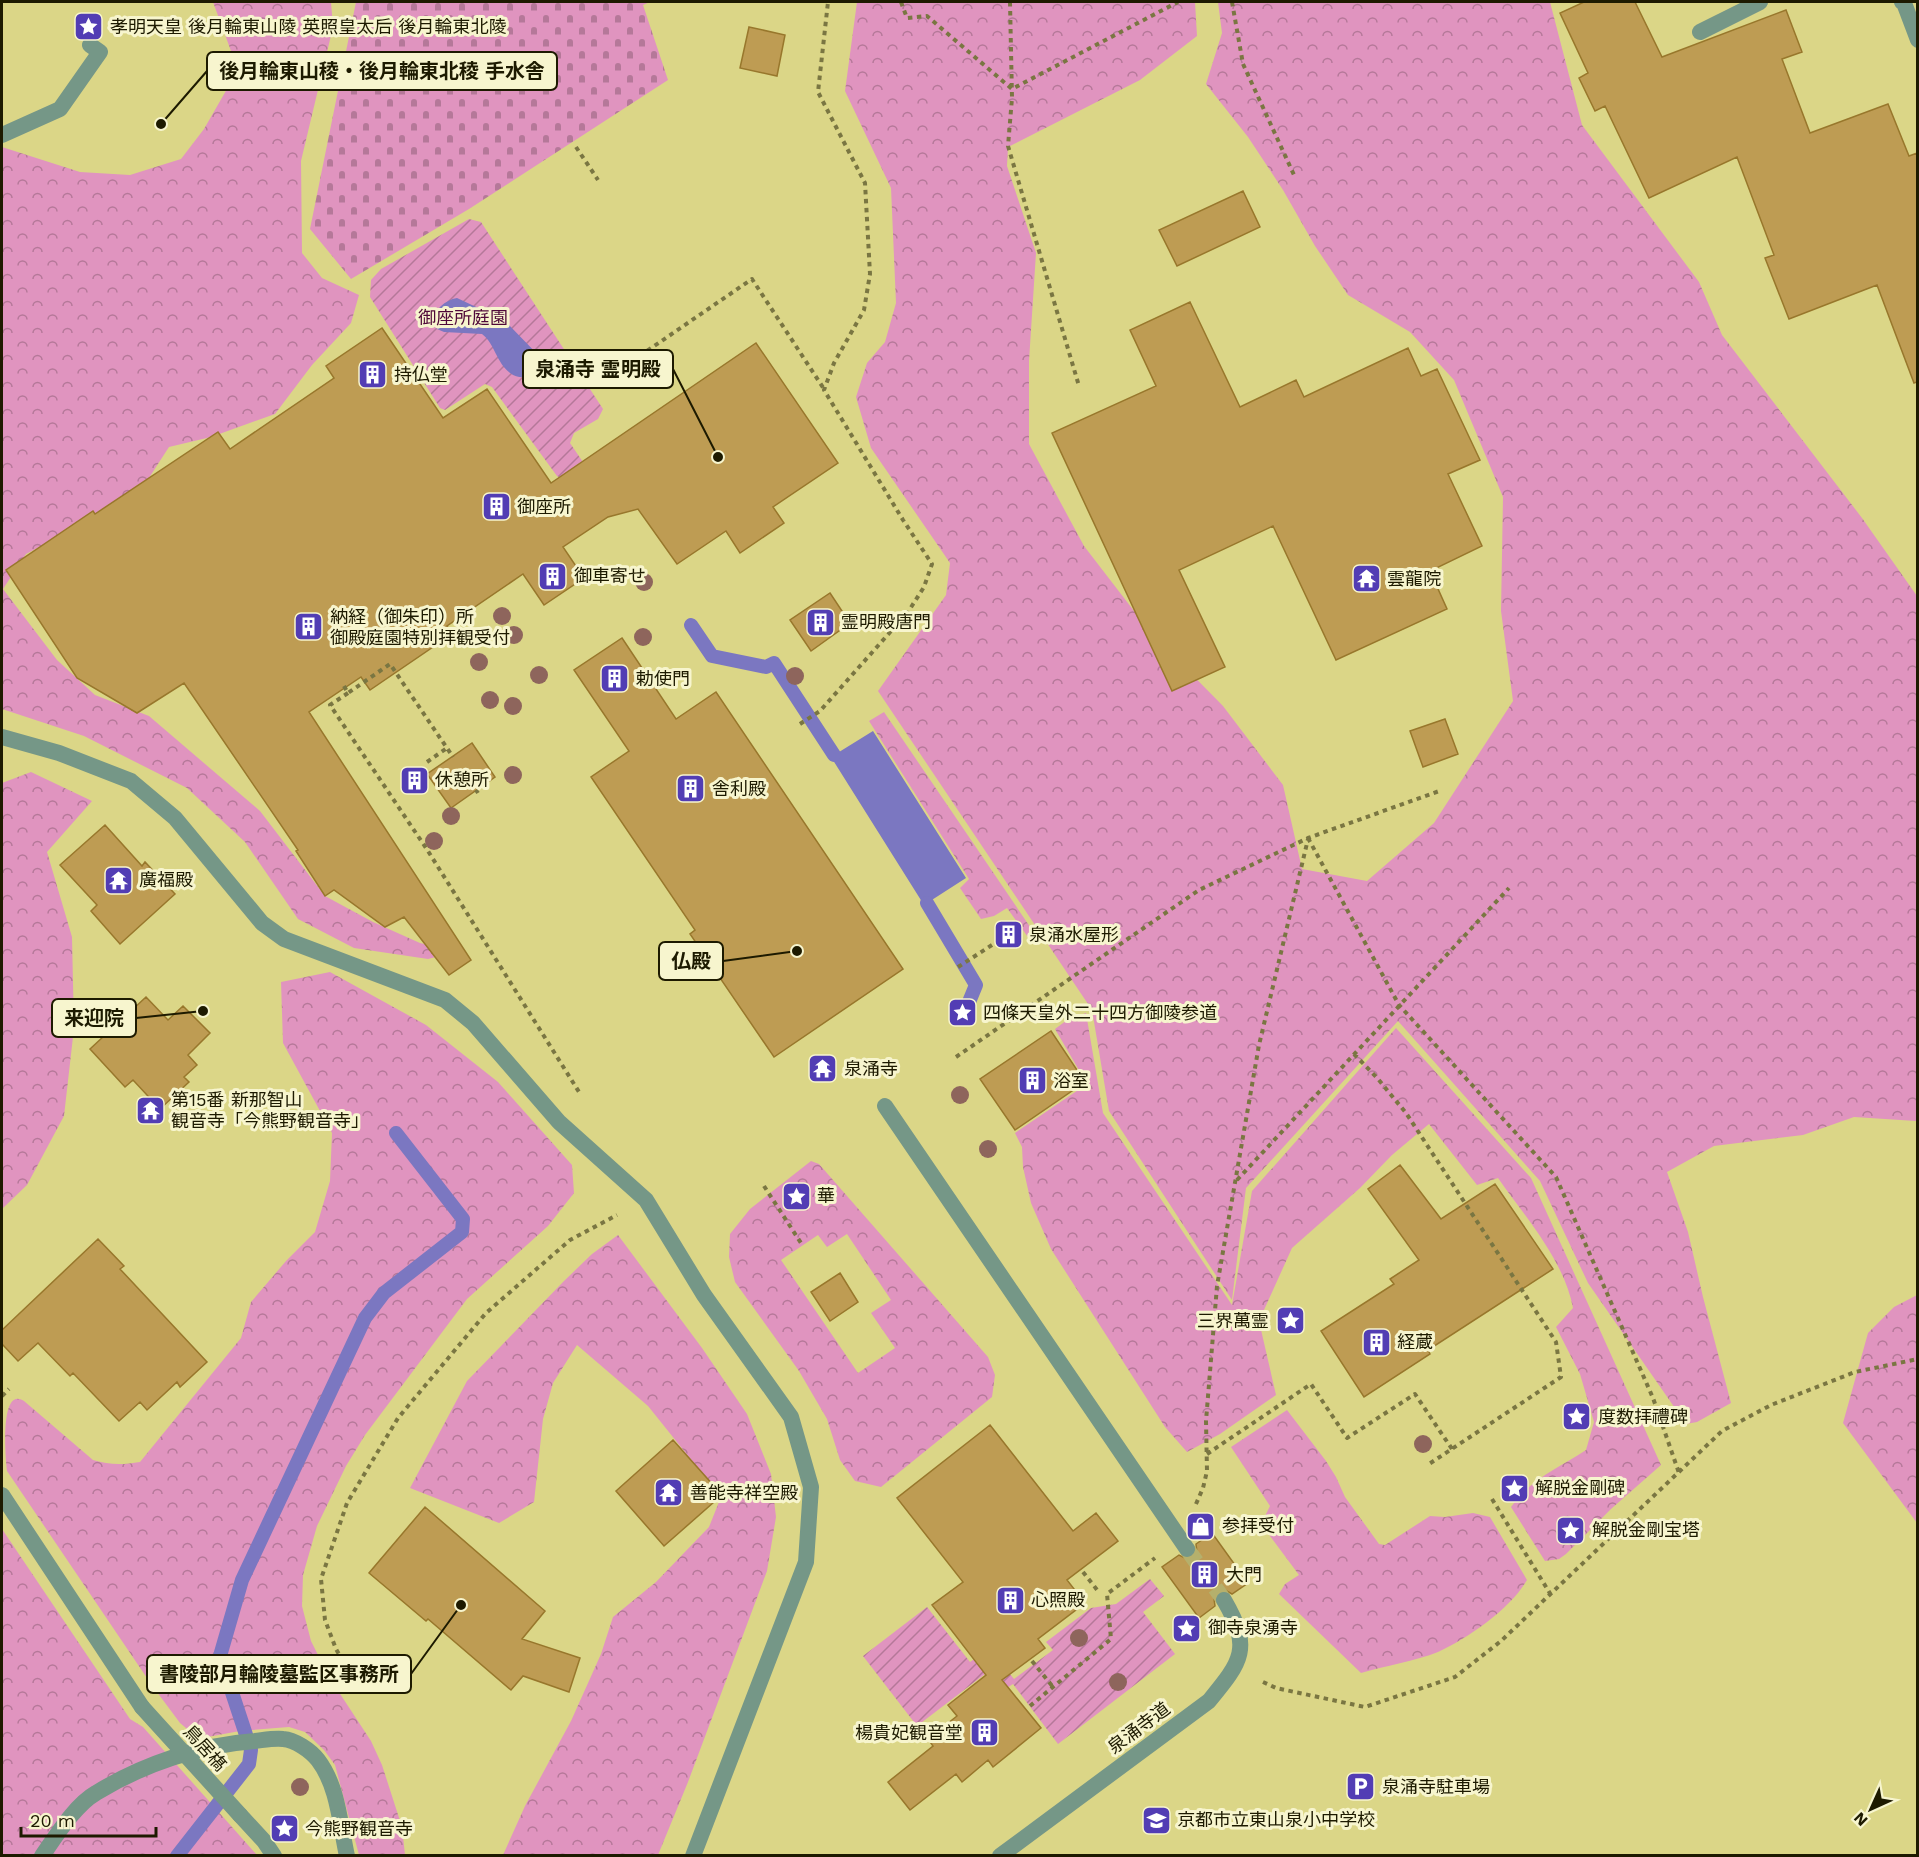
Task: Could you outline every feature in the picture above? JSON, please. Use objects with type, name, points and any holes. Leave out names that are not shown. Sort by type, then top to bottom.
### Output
[{"type":"street","points":[[1700,32],[1760,2]]},
{"type":"street","points":[[1902,2],[1917,40]]},
{"type":"street","points":[[2,135],[60,109],[100,52],[90,45]]},
{"type":"street","points":[[2,736],[59,753],[131,781],[175,818],[262,923],[284,939],[446,1000],[473,1023],[559,1122],[646,1200],[704,1295],[791,1417],[811,1487],[806,1562],[693,1856]]},
{"type":"street","points":[[885,1106],[1180,1538]]},
{"type":"street","name":"鳥居𣘺","points":[[2,1495],[142,1707],[264,1841],[274,1856]]},
{"type":"street","points":[[1224,1600],[1240,1634],[1235,1669]]},
{"type":"street","name":"泉涌寺道","points":[[1000,1856],[1209,1701],[1235,1669]]},
{"type":"street","points":[[42,1856],[75,1812],[94,1794],[155,1764],[222,1743],[274,1739],[297,1743],[317,1759],[333,1791],[346,1856]]},
{"type":"path","points":[[824,390],[834,363],[864,310],[870,274],[865,183],[818,92],[828,2]]},
{"type":"path","points":[[901,2],[907,18],[927,16],[1012,89]]},
{"type":"path","points":[[1010,2],[1012,89],[1008,146],[1078,386]]},
{"type":"path","points":[[1012,89],[1178,2]]},
{"type":"path","points":[[1232,2],[1243,64],[1294,175]]},
{"type":"path","points":[[576,147],[598,180]]},
{"type":"path","points":[[625,366],[752,279],[932,564],[924,587],[909,612],[820,711],[801,723]]},
{"type":"path","points":[[453,757],[390,664],[330,705],[428,851],[584,1100]]},
{"type":"path","points":[[344,686],[348,693]]},
{"type":"path","points":[[427,762],[447,748]]},
{"type":"path","points":[[956,1057],[1199,890],[1308,838],[1442,790]]},
{"type":"path","points":[[1308,838],[1400,1005],[1556,1177],[1653,1398],[1679,1473]]},
{"type":"path","points":[[1030,1706],[1111,1639],[1107,1594],[1180,1538],[1185,1517],[1200,1496],[1206,1471],[1206,1421],[1217,1286],[1259,1045],[1308,838]]},
{"type":"path","points":[[1236,1182],[1509,888]]},
{"type":"path","points":[[958,967],[992,945]]},
{"type":"path","points":[[1354,1054],[1406,1113],[1557,1342],[1561,1377],[1429,1464]]},
{"type":"path","points":[[764,1186],[801,1243]]},
{"type":"path","points":[[352,1677],[336,1649],[325,1620],[321,1578],[347,1503],[398,1418],[486,1312],[570,1240],[646,1200]]},
{"type":"path","points":[[1235,1669],[1276,1688],[1365,1707],[1455,1677],[1501,1641],[1551,1595],[1722,1431],[1771,1405],[1855,1372],[1917,1359]]},
{"type":"path","points":[[1207,1454],[1311,1384],[1347,1438],[1415,1394],[1452,1449]]},
{"type":"path","points":[[2,1396],[9,1389]]},
{"type":"path","points":[[1491,1499],[1551,1595]]},
{"type":"path","points":[[1083,1572],[1098,1591]]},
{"type":"path","points":[[1032,1661],[1053,1687]]},
{"type":"green space","points":[[213,2],[331,2],[333,27],[301,161],[302,253],[322,278],[359,295],[351,323],[312,365],[275,414],[211,437],[169,447],[143,487],[80,526],[26,554],[3,589],[57,660],[95,695],[149,716],[260,811],[325,896],[373,922],[420,943],[456,952],[428,959],[354,948],[298,919],[245,842],[187,788],[84,736],[2,709],[2,147],[80,172],[130,175],[181,159],[204,129],[231,82],[231,51]]},
{"type":"green space","points":[[356,2],[650,2],[643,5],[668,80],[469,209],[351,279],[310,229]]},
{"type":"green space","points":[[857,2],[1195,2],[1197,36],[1140,80],[1008,147],[1007,166],[1036,253],[1029,361],[1029,444],[1084,546],[1151,633],[1223,706],[1283,785],[1302,869],[1367,881],[1434,823],[1513,701],[1501,611],[1503,497],[1454,380],[1410,332],[1348,295],[1248,137],[1206,84],[1222,33],[1218,2],[1550,2],[1582,125],[1699,282],[1722,335],[1862,518],[1917,596],[1917,1124],[1916,1121],[1854,1117],[1803,1135],[1714,1146],[1667,1172],[1688,1232],[1731,1403],[1697,1422],[1686,1424],[1588,1283],[1540,1181],[1398,1021],[1246,1188],[1232,1300],[1109,1111],[1092,1010],[878,691],[946,595],[950,563],[871,448],[856,397],[867,363],[885,342],[896,303],[891,188],[845,91]]},
{"type":"green space","name":"御座所庭園","points":[[469,219],[481,222],[603,409],[598,419],[574,433],[570,443],[587,468],[564,480],[557,476],[492,387],[485,384],[445,410],[440,408],[370,297],[371,280],[381,269]]},
{"type":"green space","points":[[884,712],[1039,940],[1033,944],[1007,908],[994,916],[981,919],[960,888],[969,879],[869,721]]},
{"type":"green space","points":[[31,772],[92,801],[47,852],[72,937],[74,1028],[64,1116],[27,1185],[2,1209],[2,783]]},
{"type":"green space","points":[[330,972],[426,1025],[498,1082],[572,1165],[574,1193],[548,1226],[467,1299],[365,1435],[346,1466],[317,1526],[303,1575],[302,1606],[311,1641],[329,1677],[371,1741],[382,1765],[402,1827],[405,1855],[359,1855],[335,1765],[324,1750],[305,1732],[289,1727],[240,1731],[202,1738],[180,1723],[151,1684],[7,1471],[6,1463],[6,1424],[11,1403],[16,1399],[24,1401],[93,1460],[116,1464],[140,1462],[241,1338],[251,1302],[286,1261],[315,1232],[330,1181],[332,1133],[283,1043],[281,982]]},
{"type":"green space","points":[[1086,1013],[1103,1113],[1232,1305],[1252,1191],[1396,1028],[1531,1178],[1661,1465],[1611,1509],[1566,1554],[1559,1559],[1545,1561],[1511,1507],[1536,1481],[1586,1450],[1594,1422],[1580,1374],[1556,1327],[1573,1308],[1553,1256],[1498,1178],[1477,1185],[1429,1124],[1392,1155],[1360,1188],[1292,1248],[1259,1321],[1276,1395],[1220,1434],[1187,1452],[1165,1427],[1051,1249],[1031,1203],[1023,1167],[1022,1147],[1015,1133],[1087,1084],[1055,1029],[1067,1020]]},
{"type":"green space","points":[[811,1161],[819,1164],[988,1357],[995,1375],[992,1397],[881,1487],[855,1481],[840,1460],[827,1419],[799,1371],[735,1282],[729,1257],[730,1234],[750,1209]],"holes":[[[847,1234],[891,1300],[871,1313],[895,1348],[858,1373],[781,1260],[818,1235],[827,1247]]]},
{"type":"green space","points":[[618,1235],[702,1348],[747,1414],[771,1474],[776,1517],[767,1571],[688,1782],[658,1855],[503,1855],[525,1806],[571,1721],[601,1654],[613,1617],[656,1582],[709,1527],[721,1497],[648,1406],[577,1345],[553,1383],[543,1419],[534,1502],[499,1523],[410,1488],[467,1381],[564,1281],[592,1254]]},
{"type":"green space","points":[[1917,1295],[1917,1523],[1843,1423],[1868,1333],[1894,1307]]},
{"type":"green space","points":[[1287,1410],[1326,1461],[1345,1497],[1379,1544],[1385,1545],[1430,1516],[1445,1517],[1473,1513],[1490,1517],[1527,1580],[1520,1591],[1487,1622],[1450,1646],[1420,1658],[1361,1673],[1279,1594],[1285,1584],[1299,1575],[1261,1524],[1270,1506],[1231,1447]]},
{"type":"green space","points":[[2,1529],[130,1719],[143,1727],[257,1855],[2,1855]]},
{"type":"green space","points":[[1150,1579],[1164,1596],[1143,1612],[1175,1654],[1058,1744],[1013,1684],[999,1693],[985,1674],[917,1726],[863,1656],[927,1607],[970,1662],[980,1655],[1001,1663],[1014,1679],[1053,1650],[1046,1642],[1091,1608],[1116,1604]]},
{"type":"shaded area","points":[[457,298],[504,320],[541,358],[538,368],[526,377],[515,376],[505,369],[482,334],[444,332],[437,329],[432,321],[435,313],[444,303]]},
{"type":"shaded area","points":[[873,731],[966,878],[924,905],[831,757]]},
{"type":"building","points":[[1584,2],[1635,2],[1662,57],[1786,10],[1802,52],[1782,59],[1810,133],[1888,104],[1909,156],[1917,153],[1917,382],[1914,383],[1877,285],[1789,319],[1765,258],[1774,255],[1737,157],[1649,198],[1605,106],[1595,111],[1579,78],[1588,73],[1560,13]]},
{"type":"building","points":[[749,27],[785,35],[777,76],[740,68]]},
{"type":"building","points":[[1243,191],[1260,227],[1177,266],[1159,230]]},
{"type":"building","points":[[1190,302],[1240,407],[1296,380],[1304,397],[1408,348],[1421,376],[1437,369],[1480,460],[1448,474],[1482,546],[1430,571],[1447,609],[1336,660],[1273,526],[1179,570],[1225,667],[1172,691],[1052,433],[1156,386],[1130,330]]},
{"type":"building","points":[[382,328],[443,418],[487,389],[551,483],[756,343],[838,463],[773,507],[784,523],[740,553],[726,531],[677,564],[638,509],[608,517],[563,547],[584,578],[544,605],[523,574],[447,626],[452,634],[370,690],[361,677],[309,712],[471,960],[449,975],[404,917],[385,927],[334,890],[325,896],[296,851],[298,850],[184,683],[137,713],[77,678],[6,570],[93,511],[95,514],[218,432],[230,449],[334,378],[326,366]]},
{"type":"building","name":"霊明殿唐門","points":[[830,593],[850,623],[811,651],[790,620]]},
{"type":"building","points":[[622,638],[676,719],[716,692],[903,969],[774,1057],[690,934],[695,930],[591,777],[629,751],[574,670]]},
{"type":"building","points":[[1445,719],[1458,754],[1423,767],[1410,731]]},
{"type":"building","points":[[472,743],[495,777],[451,808],[427,774]]},
{"type":"building","name":"廣福殿","points":[[105,825],[142,866],[145,862],[175,894],[120,944],[91,911],[97,905],[60,865]]},
{"type":"building","points":[[146,997],[168,1020],[183,1006],[210,1033],[188,1055],[197,1065],[184,1077],[189,1082],[160,1109],[133,1080],[125,1087],[90,1049]]},
{"type":"building","name":"浴室","points":[[1051,1031],[1085,1082],[1015,1130],[980,1079]]},
{"type":"building","points":[[1400,1165],[1441,1219],[1495,1184],[1553,1269],[1428,1350],[1430,1354],[1364,1397],[1321,1331],[1394,1284],[1390,1279],[1419,1260],[1368,1189]]},
{"type":"building","points":[[98,1239],[124,1266],[120,1269],[207,1362],[180,1387],[177,1382],[147,1410],[140,1402],[119,1421],[73,1373],[70,1376],[38,1343],[18,1361],[2,1344],[2,1330]]},
{"type":"building","points":[[840,1273],[858,1302],[830,1321],[811,1292]]},
{"type":"building","points":[[990,1425],[1073,1531],[1096,1513],[1118,1541],[1067,1580],[1085,1603],[1038,1639],[1045,1648],[1002,1680],[1041,1728],[993,1767],[988,1760],[962,1782],[956,1774],[910,1810],[888,1782],[933,1746],[928,1739],[957,1716],[948,1705],[986,1675],[932,1605],[963,1582],[897,1498]]},
{"type":"building","name":"善能寺祥空殿","points":[[673,1440],[722,1495],[664,1546],[616,1491]]},
{"type":"building","points":[[425,1507],[545,1611],[522,1639],[580,1658],[569,1692],[523,1676],[511,1690],[428,1619],[426,1621],[369,1573]]},
{"type":"building","name":"大門","points":[[1212,1533],[1248,1583],[1232,1594],[1225,1590],[1219,1591],[1214,1599],[1215,1606],[1199,1618],[1162,1567],[1179,1555],[1187,1559],[1192,1558],[1197,1553],[1196,1544]]},
{"type":"waterway","points":[[691,625],[712,656],[766,667],[774,663],[834,755]]},
{"type":"waterway","points":[[927,903],[976,985],[969,1002]]},
{"type":"waterway","points":[[177,1856],[249,1764],[251,1750],[220,1656],[242,1580],[365,1318],[384,1293],[462,1232],[463,1219],[396,1133]]},
{"type":"tunnel","points":[[1187,1549],[1224,1600]]},
{"type":"place","name":"孝明天皇 後月輪東山陵 英照皇太后 後月輪東北陵","points":[[89,27]]},
{"type":"place","name":"後月輪東山稜・後月輪東北稜 手水舎","points":[[161,124]]},
{"type":"place","name":"持仏堂","points":[[373,375]]},
{"type":"place","name":"泉涌寺 霊明殿","points":[[718,457]]},
{"type":"place","name":"御座所","points":[[496,507]]},
{"type":"place","name":"御車寄せ","points":[[553,576]]},
{"type":"place","name":"雲龍院","points":[[1366,579]]},
{"type":"place","name":"霊明殿唐門","points":[[820,622]]},
{"type":"place","name":"納経（御朱印）所 御殿庭園特別拝観受付","points":[[309,627]]},
{"type":"place","name":"勅使門","points":[[615,679]]},
{"type":"place","name":"休憩所","points":[[414,780]]},
{"type":"place","name":"舎利殿","points":[[691,789]]},
{"type":"place","name":"廣福殿","points":[[118,880]]},
{"type":"place","name":"泉涌水屋形","points":[[1008,935]]},
{"type":"place","name":"仏殿","points":[[797,951]]},
{"type":"place","name":"来迎院","points":[[203,1011]]},
{"type":"place","name":"四條天皇外二十四方御陵参道","points":[[962,1013]]},
{"type":"place","name":"泉涌寺","points":[[823,1069]]},
{"type":"place","name":"浴室","points":[[1032,1081]]},
{"type":"place","name":"第15番 新那智山 観音寺「今熊野観音寺」","points":[[150,1110]]},
{"type":"place","name":"華","points":[[796,1196]]},
{"type":"place","name":"三界萬霊","points":[[1290,1321]]},
{"type":"place","name":"経蔵","points":[[1376,1342]]},
{"type":"place","name":"度数拝禮碑","points":[[1577,1417]]},
{"type":"place","name":"解脱金剛碑","points":[[1514,1488]]},
{"type":"place","name":"善能寺祥空殿","points":[[669,1493]]},
{"type":"place","name":"参拝受付","points":[[1201,1526]]},
{"type":"place","name":"解脱金剛宝塔","points":[[1571,1530]]},
{"type":"place","name":"大門","points":[[1205,1575]]},
{"type":"place","name":"心照殿","points":[[1010,1600]]},
{"type":"place","name":"書陵部月輪陵墓監区事務所","points":[[461,1605]]},
{"type":"place","name":"御寺泉湧寺","points":[[1187,1628]]},
{"type":"place","name":"楊貴妃観音堂","points":[[984,1733]]},
{"type":"place","name":"泉涌寺駐車場","points":[[1361,1787]]},
{"type":"place","name":"京都市立東山泉小中学校","points":[[1156,1820]]},
{"type":"place","name":"今熊野観音寺","points":[[284,1829]]}]
